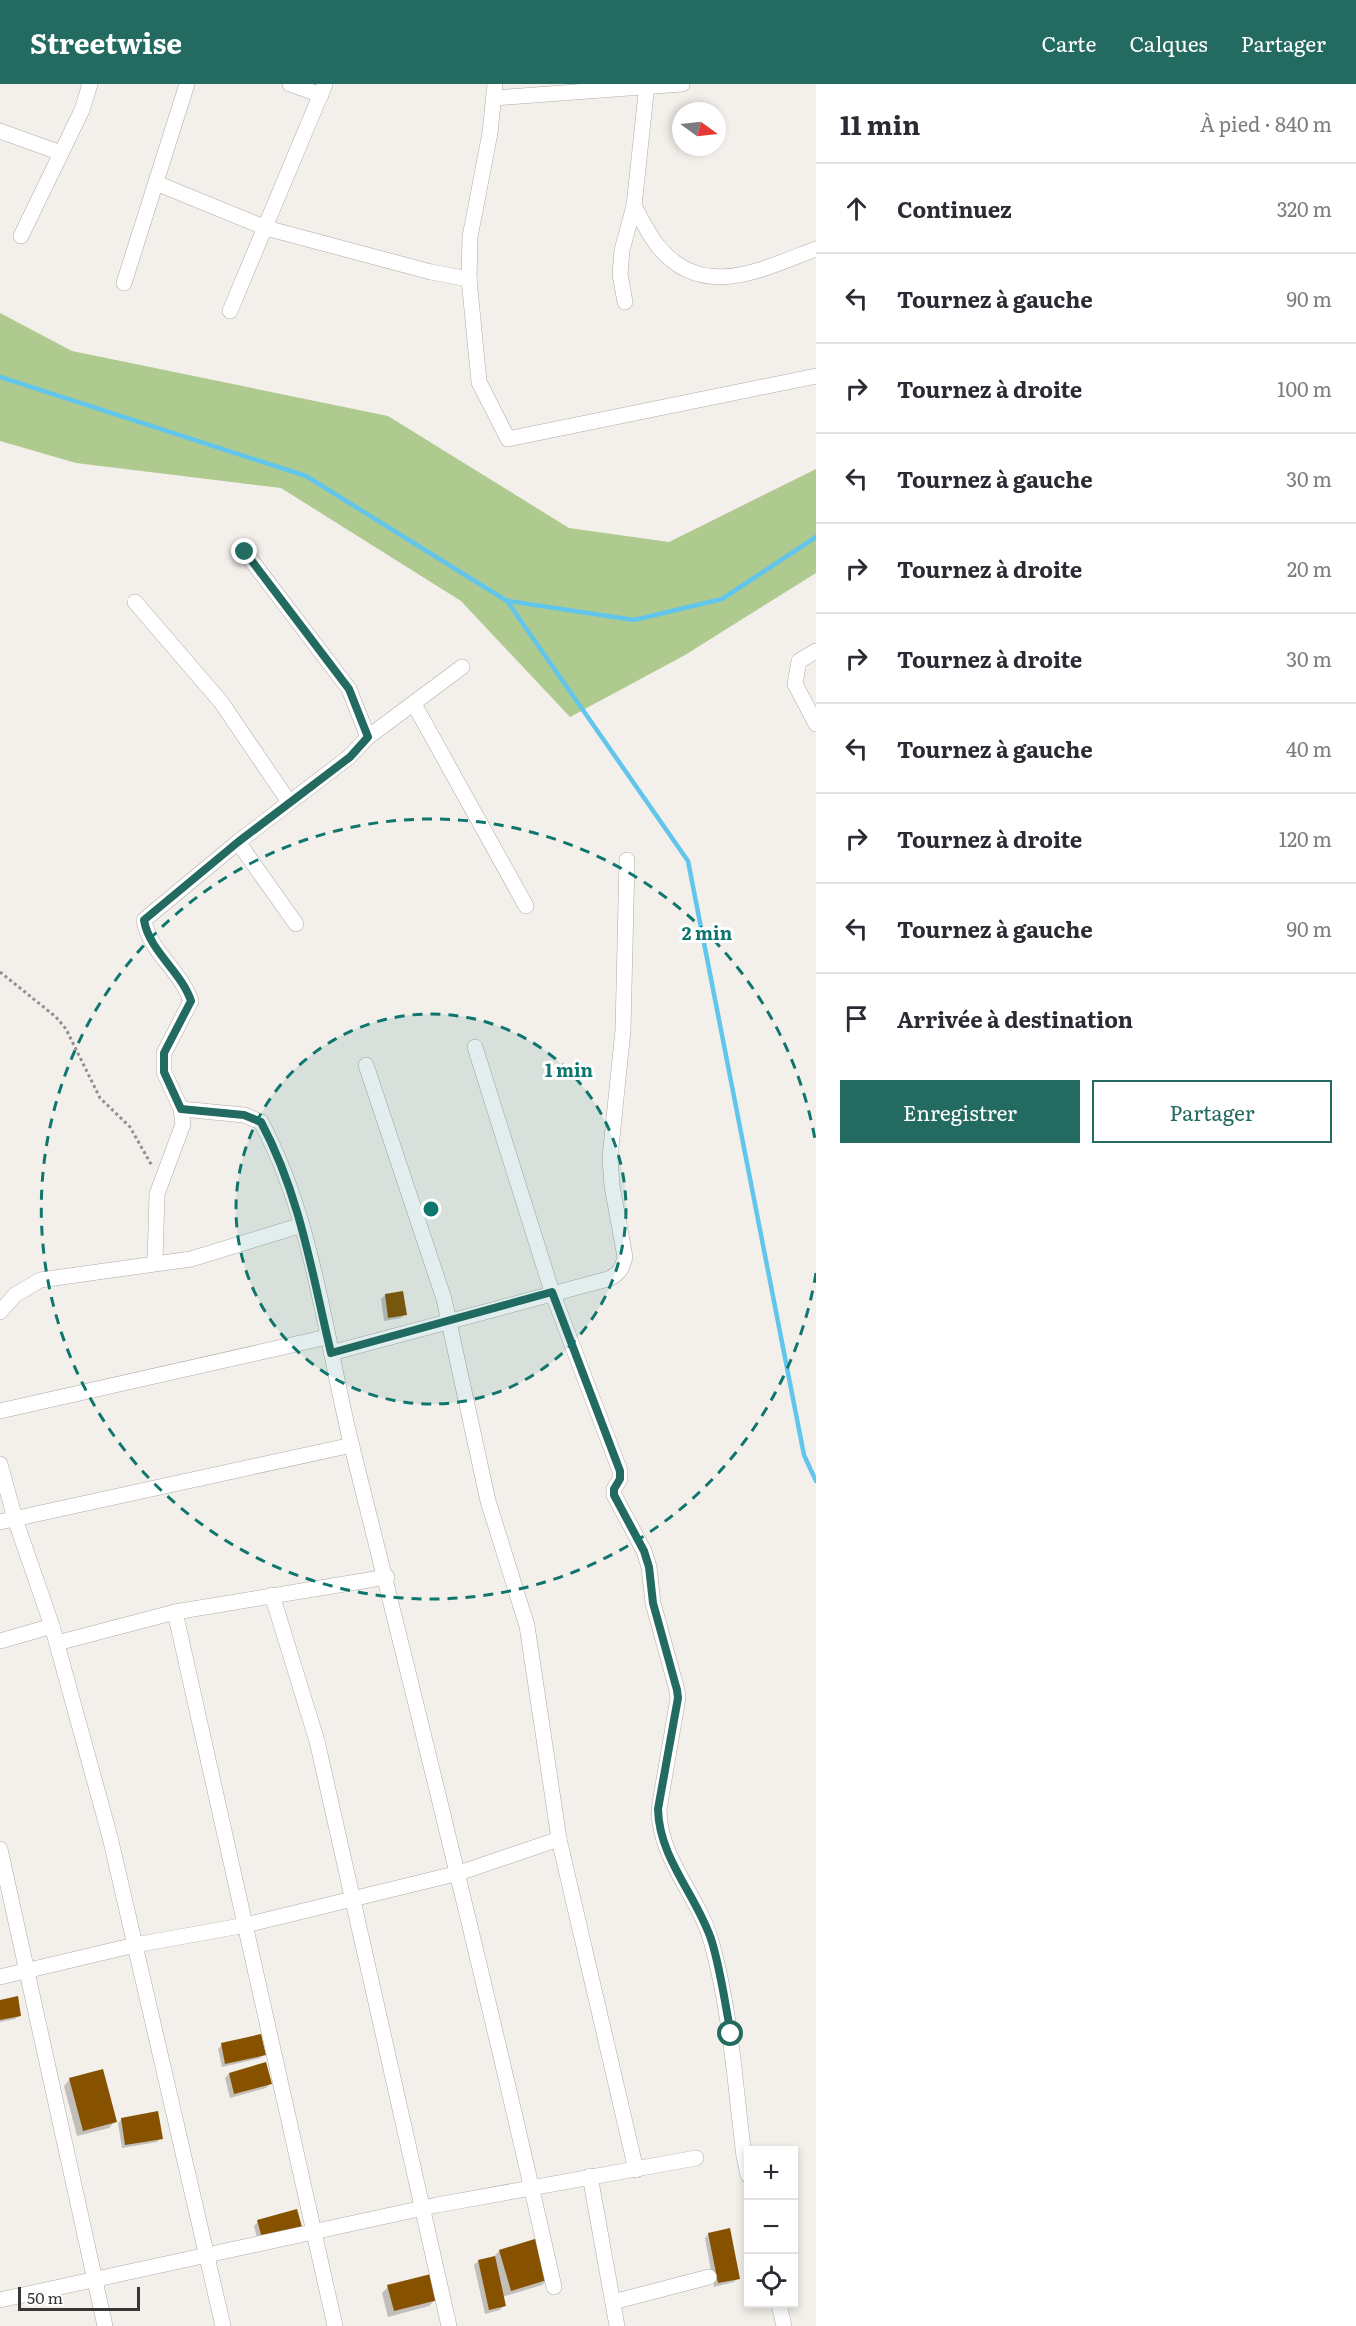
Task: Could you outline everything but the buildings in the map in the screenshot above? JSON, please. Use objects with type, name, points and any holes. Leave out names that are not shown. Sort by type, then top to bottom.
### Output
[{"type":"street","points":[[21,236],[82,110],[90,84]]},
{"type":"street","points":[[124,283],[187,84]]},
{"type":"street","points":[[231,311],[323,89],[290,84]]},
{"type":"street","points":[[682,84],[495,91],[490,133],[471,237],[469,279],[479,382],[506,437],[511,440],[816,376]]},
{"type":"street","points":[[625,302],[620,273],[622,250],[634,206],[647,86]]},
{"type":"street","points":[[0,131],[61,153]]},
{"type":"street","points":[[156,183],[266,228],[431,272],[469,279]]},
{"type":"street","points":[[634,206],[656,244],[669,258],[683,269],[704,276],[742,276],[816,249]]},
{"type":"street","points":[[245,552],[349,689],[368,737]]},
{"type":"street","points":[[135,602],[221,702],[289,802]]},
{"type":"street","points":[[816,651],[799,661],[795,684],[816,724]]},
{"type":"street","points":[[155,1263],[157,1194],[181,1134],[181,1109],[164,1072],[164,1053],[191,1001],[185,986],[146,933],[144,920],[238,842],[350,757],[368,737],[462,667]]},
{"type":"street","points":[[414,704],[526,906]]},
{"type":"street","points":[[238,842],[296,924]]},
{"type":"street","points":[[331,1353],[618,1274],[625,1257],[612,1186],[610,1157],[623,1030],[627,860]]},
{"type":"street","points":[[475,1047],[552,1292],[620,1471],[620,1479],[613,1492],[644,1551],[649,1567],[653,1603],[677,1690],[659,1824],[670,1856],[712,1941],[731,2034],[744,2155]]},
{"type":"street","points":[[366,1065],[448,1319],[488,1502],[527,1626],[559,1839],[636,2170]]},
{"type":"street","points":[[181,1109],[244,1115],[261,1122],[282,1160],[302,1226],[352,1445],[387,1577],[459,1873],[554,2287]]},
{"type":"street","points":[[0,1312],[15,1295],[40,1280],[191,1259],[302,1226]]},
{"type":"street","points":[[0,1411],[327,1337]]},
{"type":"street","points":[[8,1521],[352,1445]]},
{"type":"street","points":[[0,1464],[8,1521],[52,1626],[110,1837],[223,2326]]},
{"type":"street","points":[[57,1643],[175,1612],[387,1577]]},
{"type":"street","points":[[272,1595],[317,1741],[350,1898],[449,2326]]},
{"type":"street","points":[[175,1612],[335,2326]]},
{"type":"street","points":[[0,1641],[52,1626]]},
{"type":"street","points":[[0,1977],[135,1945],[246,1926],[350,1898],[459,1873],[559,1839]]},
{"type":"street","points":[[0,1849],[105,2326]]},
{"type":"street","points":[[0,2300],[423,2208],[696,2158]]},
{"type":"street","points":[[590,2176],[617,2326]]},
{"type":"street","points":[[614,2302],[709,2277]]},
{"type":"street","points":[[780,2308],[784,2326]]},
{"type":"path","points":[[0,972],[56,1017],[66,1029],[100,1098],[130,1127],[144,1150],[154,1170],[157,1194]]},
{"type":"green space","points":[[0,313],[72,351],[388,416],[569,528],[669,542],[816,469],[816,573],[685,655],[570,717],[461,601],[281,488],[76,463],[0,441]]},
{"type":"waterway","points":[[0,377],[306,476],[507,601],[688,861],[804,1455],[816,1481]]},
{"type":"waterway","points":[[508,601],[634,620],[722,599],[816,537]]},
{"type":"route","points":[[245,552],[349,689],[368,737],[350,757],[238,842],[144,920],[146,933],[185,986],[191,1001],[164,1053],[164,1072],[181,1109],[244,1115],[261,1122],[282,1160],[302,1226],[331,1353],[552,1292],[570,1345],[609,1438],[620,1471],[620,1479],[614,1489],[614,1495],[644,1551],[649,1567],[653,1603],[678,1698],[658,1809],[659,1824],[670,1856],[712,1941],[731,2034]]}]
